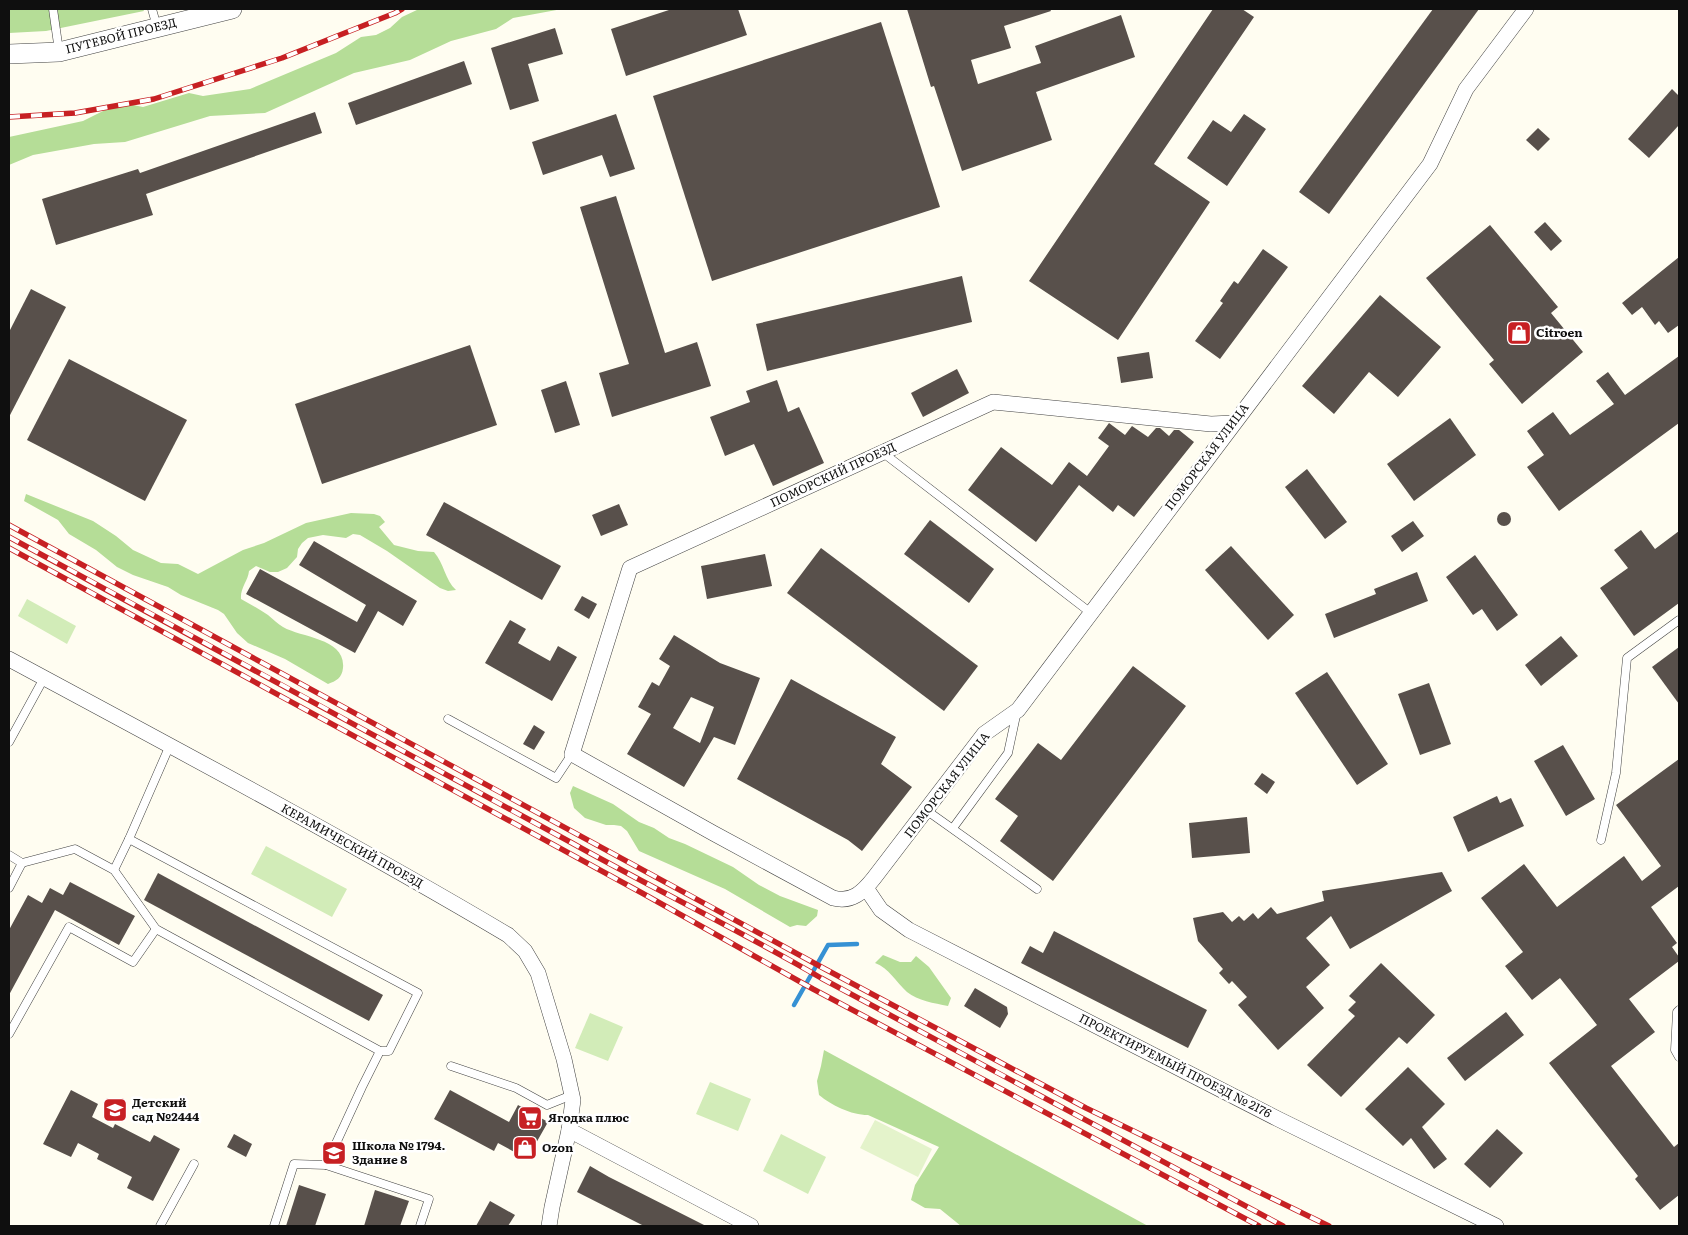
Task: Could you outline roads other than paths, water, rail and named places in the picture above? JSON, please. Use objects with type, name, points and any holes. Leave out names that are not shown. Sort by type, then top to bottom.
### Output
[{"type":"street","name":"ПУТЕВОЙ ПРОЕЗД","points":[[9,54],[59,52],[232,9]]},
{"type":"street","name":"ПОМОРСКАЯ УЛИЦА","points":[[866,888],[984,734],[1018,710],[1430,164],[1466,89],[1526,9]]},
{"type":"street","name":"ПОМОРСКИЙ ПРОЕЗД","points":[[572,754],[630,568],[994,402],[1211,424],[1233,423]]},
{"type":"street","name":"КЕРАМИЧЕСКИЙ ПРОЕЗД","points":[[9,659],[358,849],[508,935],[525,950],[538,973],[564,1059],[573,1100],[550,1226]]},
{"type":"street","points":[[572,754],[834,898],[841,900],[854,898],[866,888]]},
{"type":"street","name":"ПРОЕКТИРУЕМЫЙ ПРОЕЗД № 2176","points":[[866,888],[881,910],[909,930],[1287,1123],[1496,1226]]},
{"type":"street","points":[[569,1130],[751,1226]]},
{"type":"lane","points":[[53,9],[59,52]]},
{"type":"lane","points":[[152,9],[157,27]]},
{"type":"lane","points":[[882,452],[1090,613]]},
{"type":"lane","points":[[1601,840],[1616,773],[1627,658],[1679,620]]},
{"type":"lane","points":[[9,742],[44,678]]},
{"type":"lane","points":[[953,828],[1008,753],[1018,710]]},
{"type":"lane","points":[[448,719],[556,778],[572,754]]},
{"type":"lane","points":[[114,870],[170,745]]},
{"type":"lane","points":[[926,810],[1037,889]]},
{"type":"lane","points":[[9,855],[22,862],[75,849],[114,870],[156,929],[380,1051],[389,1051],[418,992],[128,839]]},
{"type":"lane","points":[[9,888],[22,862]]},
{"type":"lane","points":[[9,1034],[69,927],[133,962],[156,929]]},
{"type":"lane","points":[[1679,1010],[1677,1012],[1675,1050],[1679,1057]]},
{"type":"lane","points":[[326,1166],[380,1051]]},
{"type":"lane","points":[[451,1066],[516,1088],[547,1105],[572,1095]]},
{"type":"lane","points":[[160,1226],[194,1164]]},
{"type":"lane","points":[[274,1226],[294,1164],[326,1166],[429,1199],[420,1226]]},
{"type":"waterway","points":[[794,1005],[828,945],[857,944]]},
{"type":"railway","points":[[9,117],[75,113],[154,99],[282,58],[402,9]]},
{"type":"railway","points":[[9,525],[825,969],[1086,1108],[1329,1226]]},
{"type":"railway","points":[[9,537],[821,978],[1283,1226]]},
{"type":"railway","points":[[9,548],[642,893],[813,989],[1259,1226]]},
{"type":"place","name":"Citroen","points":[[1519,333]]},
{"type":"place","name":"Детский сад №2444","points":[[115,1110]]},
{"type":"place","name":"Ягодка плюс","points":[[530,1118]]},
{"type":"place","name":"Ozon","points":[[525,1148]]},
{"type":"place","name":"Школа № 1794. Здание 8","points":[[334,1153]]}]
